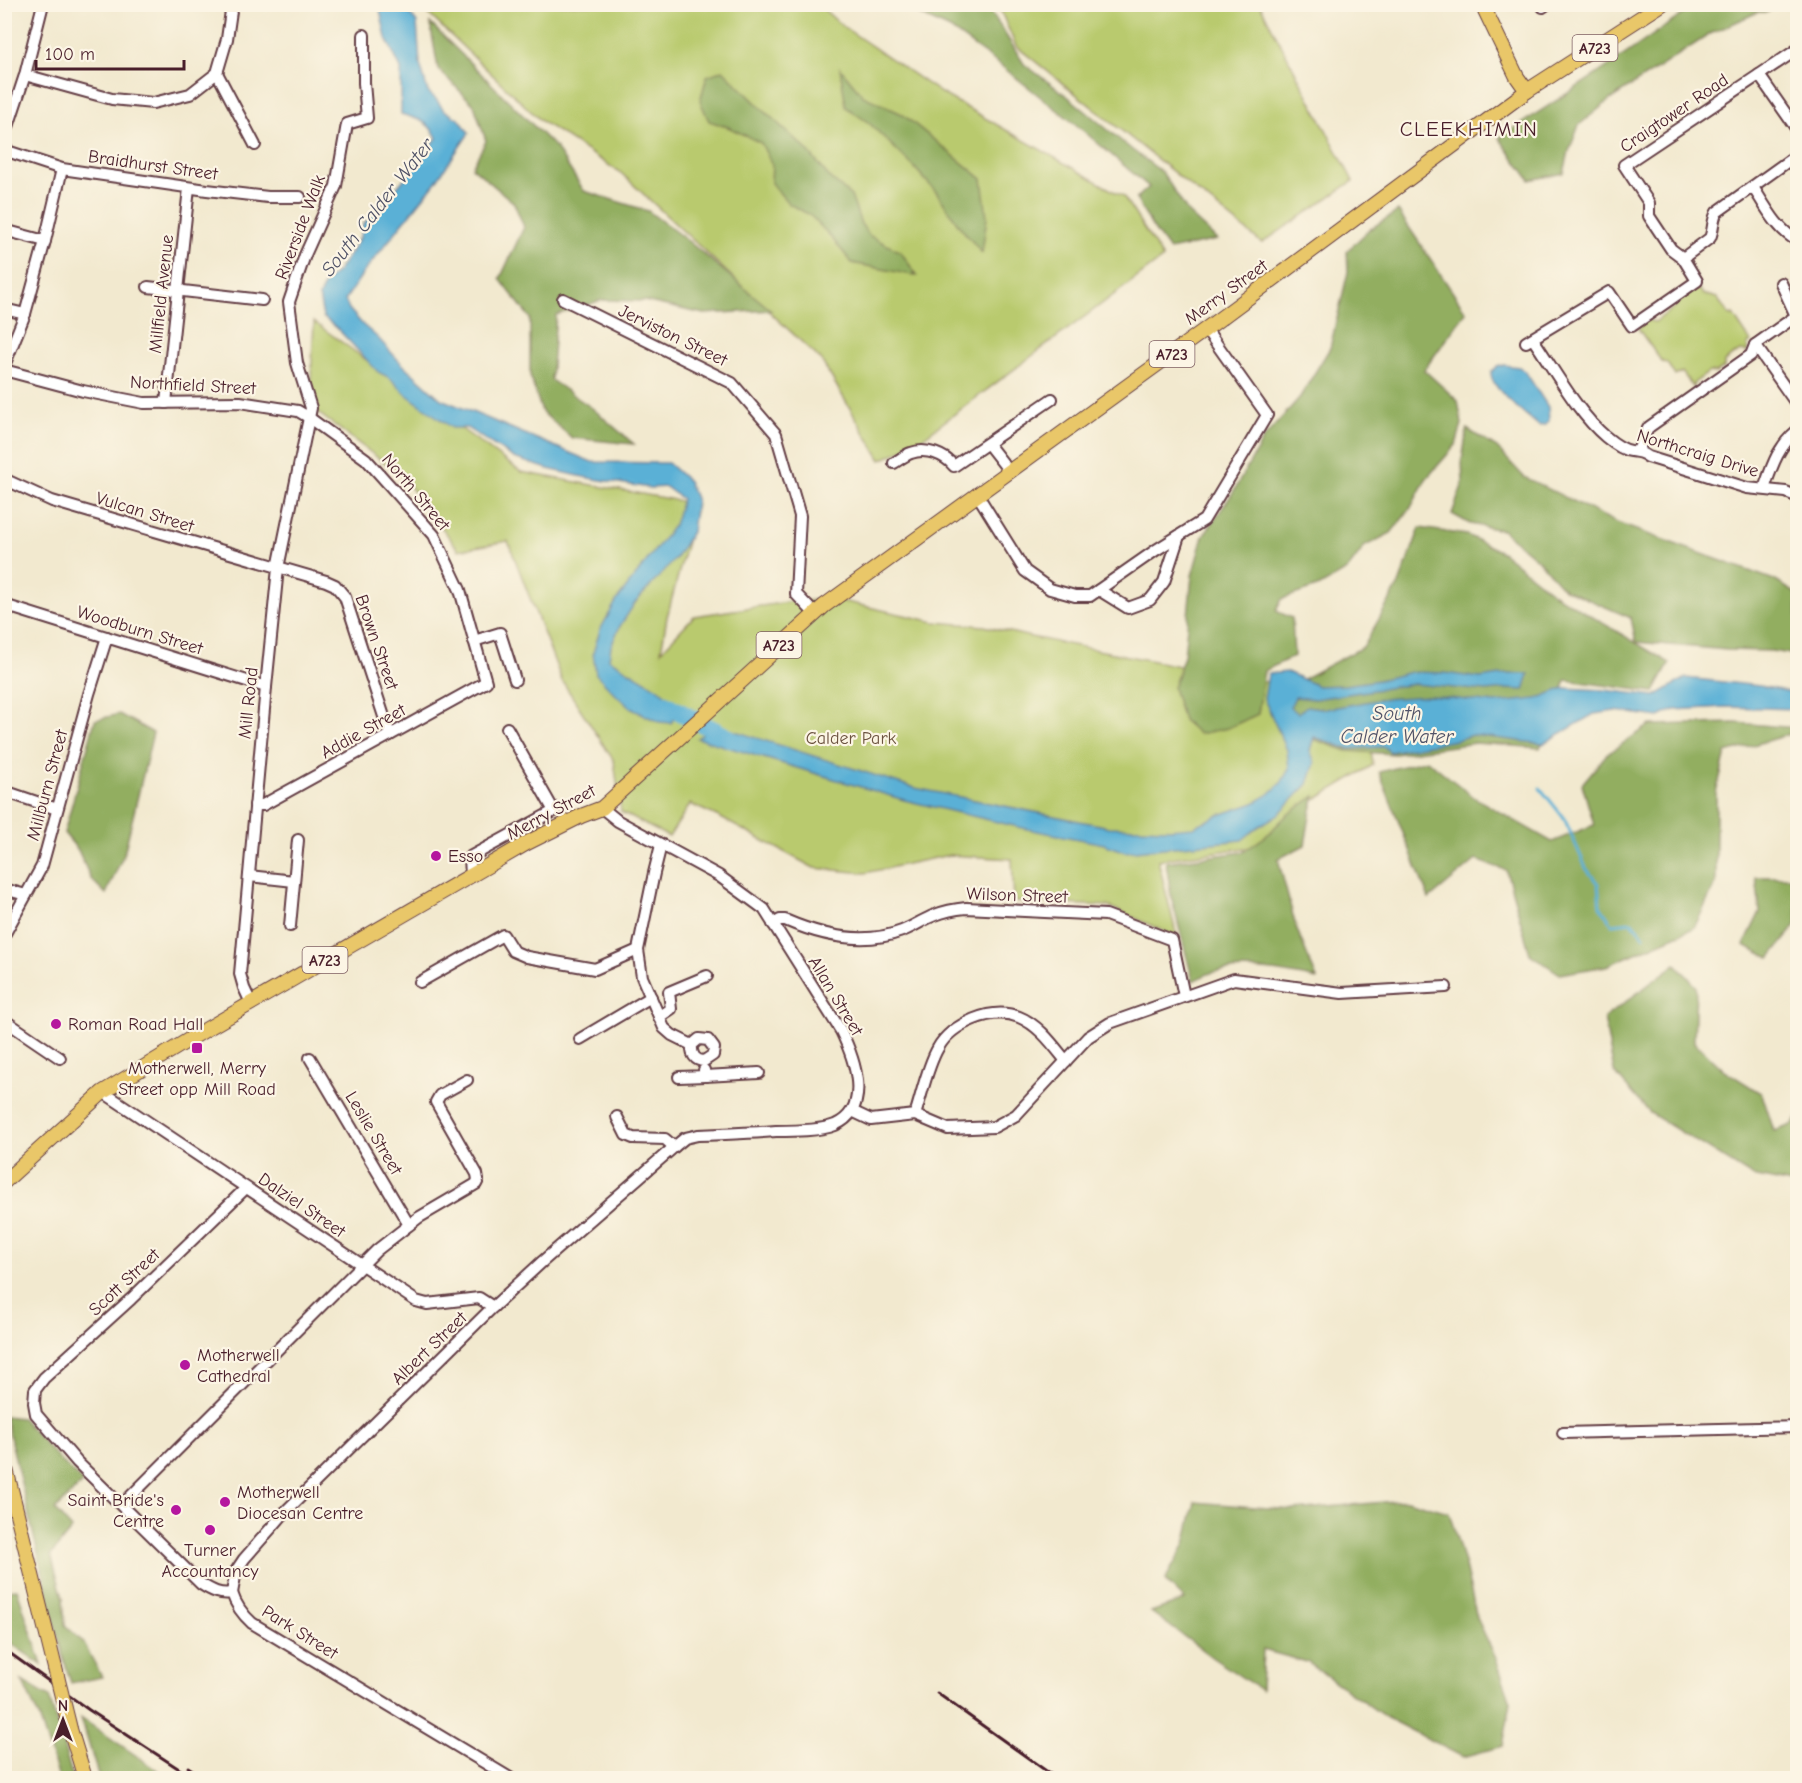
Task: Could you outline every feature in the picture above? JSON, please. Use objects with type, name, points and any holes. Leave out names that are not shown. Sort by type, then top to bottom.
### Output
[{"type":"main road","points":[[1482,4],[1517,77],[1527,91]]},
{"type":"main road","name":"Merry Street","points":[[4,1182],[103,1092],[251,1003],[536,839],[602,808],[814,613],[1206,329],[1527,91],[1662,4]]},
{"type":"main road","points":[[4,1461],[70,1729],[85,1779]]},
{"type":"street","points":[[4,139],[25,75],[43,4]]},
{"type":"street","points":[[25,75],[112,99],[153,103],[190,94],[217,73],[227,39],[232,4]]},
{"type":"street","points":[[1542,4],[1543,7],[1547,4]]},
{"type":"street","name":"Riverside Walk","points":[[309,412],[297,363],[289,302],[305,255],[336,186],[347,124],[367,118],[364,35]]},
{"type":"street","name":"Craigtower Road","points":[[1683,258],[1671,249],[1648,216],[1648,203],[1624,165],[1797,49]]},
{"type":"street","points":[[217,73],[255,145]]},
{"type":"street","points":[[1759,75],[1797,131]]},
{"type":"street","name":"Braidhurst Street","points":[[4,150],[62,169],[189,188],[268,197],[300,197]]},
{"type":"street","points":[[1683,258],[1710,238],[1718,212],[1797,154]]},
{"type":"street","points":[[4,368],[25,314],[62,169]]},
{"type":"street","points":[[1753,187],[1786,234],[1797,241]]},
{"type":"street","name":"Millfield Avenue","points":[[166,403],[189,188]]},
{"type":"street","points":[[4,230],[45,241]]},
{"type":"street","name":"Northcraig Drive","points":[[1683,258],[1697,281],[1632,326],[1609,292],[1529,341],[1593,425],[1623,448],[1638,451],[1648,457],[1747,489],[1786,492],[1797,497]]},
{"type":"street","points":[[1638,451],[1649,427],[1752,355],[1755,345],[1797,318],[1781,284]]},
{"type":"street","points":[[148,287],[262,300]]},
{"type":"street","name":"Jerviston Street","points":[[563,299],[732,383],[776,434],[800,516],[796,594],[814,613]]},
{"type":"street","points":[[4,309],[25,314]]},
{"type":"street","points":[[977,494],[1025,571],[1050,589],[1075,596],[1090,596],[1204,520],[1267,415],[1206,329]]},
{"type":"street","points":[[1755,345],[1797,406]]},
{"type":"street","name":"Northfield Street","points":[[4,368],[83,391],[144,403],[240,402],[309,412]]},
{"type":"street","points":[[894,463],[911,452],[926,452],[944,457],[954,466],[1052,399]]},
{"type":"street","name":"Mill Road","points":[[251,1003],[240,974],[266,687],[278,568],[309,412]]},
{"type":"street","name":"North Street","points":[[309,412],[366,459],[434,535],[460,590],[486,682]]},
{"type":"street","points":[[1764,489],[1775,457],[1797,430]]},
{"type":"street","points":[[988,444],[1009,471]]},
{"type":"street","name":"Vulcan Street","points":[[4,479],[52,501],[278,568]]},
{"type":"street","points":[[1099,590],[1128,608],[1150,600],[1164,582],[1179,536]]},
{"type":"street","name":"Brown Street","points":[[278,568],[330,582],[342,592],[390,735]]},
{"type":"street","name":"Woodburn Street","points":[[4,605],[266,687]]},
{"type":"street","points":[[474,641],[500,633],[515,680]]},
{"type":"street","name":"Millburn Street","points":[[4,935],[42,866],[89,694],[107,638]]},
{"type":"street","name":"Addie Street","points":[[255,805],[263,805],[486,682]]},
{"type":"street","points":[[471,876],[470,857],[554,811],[507,729]]},
{"type":"street","points":[[4,791],[57,809]]},
{"type":"street","name":"Allan Street","points":[[602,808],[618,822],[719,876],[764,909],[849,1048],[858,1086],[857,1099],[852,1111]]},
{"type":"street","points":[[290,926],[298,840]]},
{"type":"street","points":[[661,845],[638,950],[642,977],[664,1028],[672,1035],[692,1045]]},
{"type":"street","points":[[249,876],[294,881]]},
{"type":"street","points":[[4,889],[26,895]]},
{"type":"street","name":"Wilson Street","points":[[773,924],[785,920],[839,937],[866,939],[904,931],[934,915],[966,908],[1106,915],[1172,940],[1184,996]]},
{"type":"street","points":[[420,982],[502,935],[513,951],[527,957],[595,969],[638,950]]},
{"type":"street","points":[[659,1017],[671,1009],[669,992],[707,976]]},
{"type":"street","points":[[617,1117],[627,1135],[633,1138],[665,1139],[674,1147],[685,1138],[698,1135],[828,1127],[842,1121],[852,1111],[871,1120],[915,1115],[948,1129],[994,1127],[1016,1115],[1088,1037],[1110,1023],[1234,979],[1342,993],[1446,987]]},
{"type":"street","points":[[580,1039],[651,997]]},
{"type":"street","points":[[915,1115],[937,1050],[944,1037],[966,1022],[990,1015],[1019,1017],[1045,1036],[1066,1061]]},
{"type":"street","points":[[6,1024],[60,1058]]},
{"type":"street","points":[[699,1039],[711,1042],[714,1048],[713,1055],[704,1061],[695,1057],[692,1051],[692,1045],[699,1039]]},
{"type":"street","name":"Leslie Street","points":[[310,1058],[409,1225]]},
{"type":"street","points":[[704,1061],[705,1076]]},
{"type":"street","points":[[679,1077],[759,1073]]},
{"type":"street","points":[[232,1593],[212,1591],[201,1584],[122,1505],[377,1250],[409,1225],[476,1184],[477,1174],[436,1102],[440,1095],[467,1080]]},
{"type":"street","name":"Dalziel Street","points":[[103,1092],[416,1300],[427,1304],[479,1298],[493,1307]]},
{"type":"street","name":"Albert Street","points":[[232,1593],[236,1571],[244,1558],[286,1511],[493,1307],[674,1147]]},
{"type":"street","name":"Scott Street","points":[[122,1505],[77,1462],[36,1414],[35,1390],[44,1378],[131,1299],[246,1188]]},
{"type":"street","points":[[1563,1433],[1797,1427]]},
{"type":"street","name":"Park Street","points":[[232,1593],[242,1614],[252,1623],[510,1779]]},
{"type":"green space","points":[[419,5],[819,5],[841,25],[941,93],[1124,197],[1163,258],[913,445],[881,460],[821,360],[621,173],[541,121]]},
{"type":"green space","points":[[899,5],[987,5],[1024,64],[1162,172],[1189,214],[1217,240],[1169,250],[1136,199],[1149,187],[1080,128],[1000,65],[950,29]]},
{"type":"green space","points":[[998,5],[1260,5],[1353,181],[1262,243],[1016,46]]},
{"type":"green space","points":[[1696,5],[1775,5],[1768,12],[1758,12],[1710,34],[1611,99],[1579,125],[1564,173],[1530,180],[1499,138]]},
{"type":"green space","points":[[430,23],[556,148],[584,191],[648,211],[771,310],[704,314],[644,301],[602,300],[556,315],[551,380],[592,408],[634,444],[572,438],[542,412],[530,376],[530,318],[500,279],[524,227],[514,203],[472,167],[486,141],[474,105],[438,69]]},
{"type":"green space","points":[[840,68],[863,96],[902,114],[982,179],[987,217],[982,253],[960,227],[937,193],[913,166],[869,123],[846,107]]},
{"type":"green space","points":[[723,70],[807,150],[830,178],[851,196],[861,224],[870,236],[901,252],[917,276],[852,263],[810,215],[789,204],[771,183],[772,165],[761,143],[728,127],[709,121],[700,101],[707,76]]},
{"type":"green space","points":[[1398,211],[1466,312],[1424,370],[1458,401],[1462,424],[1456,445],[1426,479],[1410,509],[1391,533],[1365,546],[1347,570],[1320,586],[1282,599],[1276,611],[1292,618],[1294,656],[1264,671],[1258,714],[1228,728],[1199,734],[1183,720],[1173,688],[1184,656],[1192,576],[1203,536],[1232,494],[1264,438],[1300,397],[1330,348],[1348,272],[1347,251],[1370,229]]},
{"type":"green space","points":[[1694,288],[1699,289],[1703,294],[1717,298],[1730,316],[1733,315],[1751,342],[1748,344],[1747,352],[1740,351],[1724,362],[1724,368],[1716,373],[1709,372],[1694,383],[1693,387],[1682,372],[1675,376],[1667,363],[1662,362],[1639,330],[1639,326],[1647,320],[1655,322],[1677,305],[1679,298]]},
{"type":"green space","name":"Calder Park","points":[[314,322],[521,472],[697,504],[667,617],[661,651],[694,616],[788,602],[833,599],[935,622],[984,626],[1261,682],[1361,676],[1373,765],[1303,807],[1267,845],[1158,860],[1177,937],[1108,906],[1014,902],[1012,859],[949,855],[865,873],[814,868],[690,804],[669,837],[621,812],[614,761],[562,681],[508,541],[459,550],[402,476],[317,412],[311,379]]},
{"type":"green space","points":[[1467,429],[1497,448],[1524,477],[1617,523],[1774,580],[1797,594],[1797,655],[1771,651],[1727,650],[1636,642],[1631,618],[1564,589],[1538,560],[1502,530],[1470,524],[1452,514],[1463,483],[1462,461]]},
{"type":"green space","points":[[1420,528],[1467,535],[1503,553],[1554,594],[1670,663],[1654,692],[1566,680],[1540,748],[1475,743],[1395,754],[1347,751],[1295,733],[1286,688],[1363,647],[1399,584]]},
{"type":"green space","points":[[119,714],[153,733],[124,854],[106,894],[91,879],[78,850],[64,833],[95,720]]},
{"type":"green space","points":[[1736,723],[1797,728],[1797,732],[1726,753],[1716,793],[1716,883],[1694,928],[1606,966],[1560,974],[1530,954],[1506,870],[1476,860],[1429,899],[1379,772],[1427,760],[1475,798],[1552,842],[1594,825],[1582,784],[1606,755],[1650,725]]},
{"type":"green space","points":[[1315,796],[1305,845],[1278,859],[1296,927],[1317,979],[1280,972],[1243,969],[1216,972],[1193,981],[1171,896],[1166,862],[1243,852],[1266,836],[1287,815]]},
{"type":"green space","points":[[1756,877],[1790,877],[1797,891],[1797,924],[1770,958],[1744,945],[1760,912]]},
{"type":"green space","points":[[1676,964],[1696,986],[1694,1042],[1724,1070],[1762,1094],[1774,1131],[1792,1125],[1797,1118],[1797,1185],[1752,1176],[1650,1113],[1614,1072],[1604,1018]]},
{"type":"green space","points":[[5,1416],[22,1418],[83,1482],[55,1510],[72,1529],[51,1555],[63,1598],[65,1625],[83,1642],[102,1677],[71,1683]]},
{"type":"green space","points":[[1407,1500],[1449,1512],[1477,1618],[1495,1656],[1511,1702],[1503,1746],[1463,1757],[1387,1718],[1307,1662],[1263,1650],[1261,1690],[1151,1612],[1185,1600],[1165,1580],[1185,1544],[1195,1502],[1293,1510]]},
{"type":"green space","points":[[17,1589],[42,1665],[5,1639],[5,1590]]},
{"type":"green space","points":[[22,1681],[49,1697],[73,1778],[59,1778],[39,1717]]},
{"type":"green space","points":[[81,1718],[169,1778],[99,1778]]},
{"type":"water","name":"South Calder Water","points":[[379,5],[403,5],[417,23],[420,64],[428,92],[443,109],[461,121],[469,133],[435,183],[363,273],[345,300],[349,309],[363,325],[441,399],[592,462],[668,463],[688,481],[696,501],[692,532],[676,558],[635,603],[620,626],[611,646],[609,659],[659,689],[681,707],[671,723],[659,722],[634,710],[618,697],[596,674],[593,653],[600,630],[617,600],[674,525],[682,499],[666,487],[650,488],[548,469],[514,458],[467,428],[452,428],[407,395],[390,378],[378,372],[337,328],[323,317],[319,296],[325,283],[338,271],[351,252],[360,237],[363,224],[383,205],[437,138],[427,124],[401,114],[401,69],[386,38]]},
{"type":"water","points":[[1504,365],[1519,367],[1525,371],[1548,407],[1549,421],[1545,425],[1539,426],[1496,386],[1491,372]]},
{"type":"water","name":"South Calder Water","points":[[1287,672],[1318,686],[1379,680],[1411,672],[1445,673],[1480,678],[1529,674],[1524,690],[1486,691],[1414,684],[1315,699],[1295,697],[1290,707],[1298,713],[1307,706],[1326,709],[1383,699],[1430,696],[1495,703],[1536,699],[1564,688],[1655,696],[1686,678],[1760,686],[1797,693],[1797,709],[1725,707],[1674,710],[1659,717],[1615,711],[1594,714],[1543,744],[1472,735],[1457,740],[1390,752],[1384,747],[1348,749],[1314,737],[1310,750],[1315,763],[1308,784],[1279,814],[1242,840],[1125,852],[1104,844],[1027,829],[904,800],[697,738],[716,725],[915,788],[1109,827],[1168,829],[1193,827],[1254,803],[1268,795],[1281,783],[1289,769],[1287,750],[1264,699],[1268,674]]},
{"type":"waterway","name":"South Calder Water","points":[[657,700],[731,739]]},
{"type":"waterway","points":[[1540,788],[1564,818],[1586,868],[1598,884],[1600,906],[1612,924],[1632,922],[1644,936]]},
{"type":"railway","points":[[4,1649],[89,1710],[193,1778]]},
{"type":"railway","points":[[937,1693],[1056,1778]]},
{"type":"railway","points":[[188,1767],[205,1778]]},
{"type":"place","name":"Esso","points":[[436,856]]},
{"type":"place","name":"Roman Road Hall","points":[[56,1024]]},
{"type":"place","name":"Motherwell, Merry Street opp Mill Road","points":[[197,1048]]},
{"type":"place","name":"Motherwell Cathedral","points":[[185,1365]]},
{"type":"place","name":"Motherwell Diocesan Centre","points":[[225,1502]]},
{"type":"place","name":"Saint Bride's Centre","points":[[176,1510]]},
{"type":"place","name":"Turner Accountancy","points":[[210,1530]]},
{"type":"district","name":"CLEEKHIMIN","points":[[1469,129]]}]
